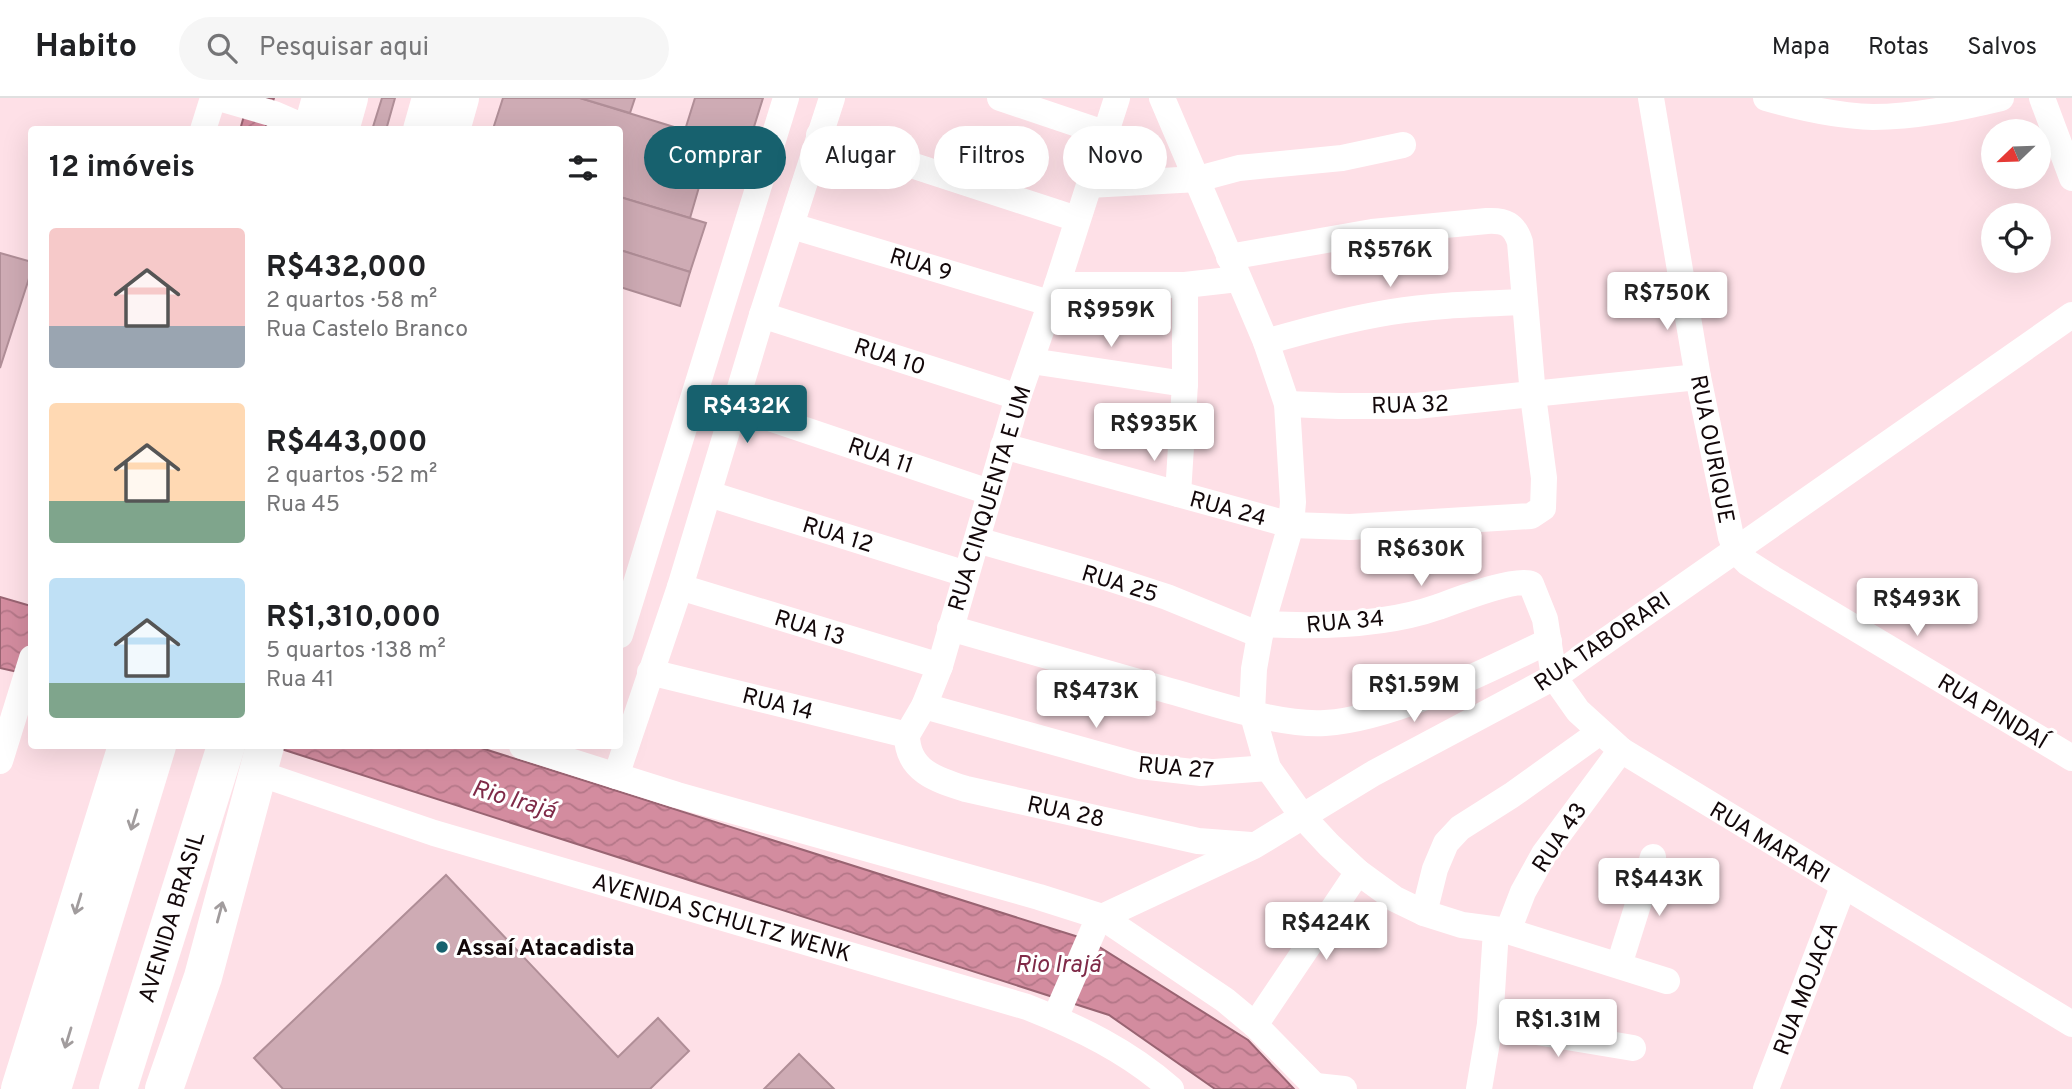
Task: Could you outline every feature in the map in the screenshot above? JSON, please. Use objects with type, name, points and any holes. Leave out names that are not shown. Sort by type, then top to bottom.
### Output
[{"type":"highway","points":[[312,126],[321,98]]},
{"type":"highway","points":[[341,126],[349,98]]},
{"type":"highway","points":[[423,126],[431,98]]},
{"type":"highway","points":[[452,126],[460,98]]},
{"type":"highway","points":[[20,1089],[40,1027],[146,749]]},
{"type":"highway","points":[[52,1089],[146,749]]},
{"type":"highway","name":"AVENIDA BRASIL","points":[[118,1089],[222,756]]},
{"type":"highway","name":"AVENIDA BRASIL","points":[[164,1089],[202,977],[262,759]]},
{"type":"highway","points":[[142,1089],[158,1015],[201,872],[207,804]]},
{"type":"highway","points":[[186,1089],[202,977]]},
{"type":"highway","points":[[1,1089],[40,1027]]},
{"type":"street","points":[[204,126],[213,98]]},
{"type":"street","points":[[623,625],[786,98]]},
{"type":"street","points":[[822,126],[832,98]]},
{"type":"street","points":[[1000,98],[1083,126]]},
{"type":"street","name":"RUA CINQUENTA E UM","points":[[1109,126],[1117,98]]},
{"type":"street","points":[[1162,98],[1266,342],[1287,404],[1293,502],[1291,526],[1261,629],[1254,668],[1252,712],[1268,768],[1303,817],[1358,872],[1395,899],[1424,913],[1462,925],[1502,931],[1667,981]]},
{"type":"street","name":"RUA OURIQUE","points":[[1651,98],[1723,506],[1736,551]]},
{"type":"street","points":[[1766,98],[1828,113],[1874,117],[1954,110],[2001,98]]},
{"type":"street","points":[[2042,98],[2072,178]]},
{"type":"street","points":[[230,102],[274,114],[302,126]]},
{"type":"street","points":[[1167,181],[1198,179],[1239,168],[1342,158],[1403,145]]},
{"type":"street","points":[[920,168],[1077,219]]},
{"type":"street","points":[[616,776],[680,587],[803,189]]},
{"type":"street","name":"RUA CINQUENTA E UM","points":[[906,735],[925,706],[940,666],[1018,397],[1088,189]]},
{"type":"street","name":"RUA 9","points":[[792,226],[1053,294],[1185,285],[1233,268],[1372,232],[1501,220],[1510,224],[1517,232],[1520,242],[1524,302]]},
{"type":"street","points":[[1178,494],[1185,384],[1185,285]]},
{"type":"street","points":[[1266,342],[1391,312],[1524,302],[1533,396]]},
{"type":"street","name":"RUA 10","points":[[762,315],[1018,397]]},
{"type":"street","name":"RUA TABORARI","points":[[1097,924],[1254,846],[1374,773],[1554,677],[2072,316]]},
{"type":"street","points":[[1031,361],[1185,384]]},
{"type":"street","name":"RUA 32","points":[[1287,404],[1339,407],[1416,406],[1699,377]]},
{"type":"street","name":"RUA 24","points":[[1003,446],[1291,526],[1350,527],[1531,516],[1542,508],[1544,478],[1533,396]]},
{"type":"street","name":"RUA 11","points":[[734,406],[989,492]]},
{"type":"street","name":"RUA 12","points":[[709,494],[966,574]]},
{"type":"street","name":"RUA 25","points":[[977,540],[1167,597],[1261,629]]},
{"type":"street","name":"RUA PINDAÍ","points":[[1736,551],[1748,563],[1782,584],[2072,758]]},
{"type":"street","name":"RUA 34","points":[[1261,629],[1357,622],[1419,614],[1483,592],[1526,582],[1531,584],[1539,600]]},
{"type":"street","name":"RUA 13","points":[[680,587],[940,666]]},
{"type":"street","name":"RUA MARARI","points":[[1539,600],[1554,677],[1578,711],[1621,750],[2072,1024]]},
{"type":"street","points":[[950,628],[1221,706],[1291,722],[1313,723],[1365,717],[1416,700],[1549,641]]},
{"type":"street","points":[[0,761],[28,671]]},
{"type":"street","name":"RUA 14","points":[[650,671],[906,735]]},
{"type":"street","name":"RUA 27","points":[[925,706],[1140,766],[1201,773],[1268,768]]},
{"type":"street","points":[[1424,913],[1435,869],[1446,843],[1460,828],[1600,733]]},
{"type":"street","name":"RUA 28","points":[[906,735],[910,755],[919,769],[937,780],[966,789],[1198,841],[1254,846]]},
{"type":"street","points":[[543,749],[579,754],[616,776],[1039,897],[1097,924],[1225,1000],[1255,1025],[1317,1088],[1344,1089]]},
{"type":"street","name":"RUA 43","points":[[1479,1089],[1502,931],[1544,854],[1621,750]]},
{"type":"street","name":"AVENIDA SCHULTZ WENK","points":[[262,759],[434,833],[1027,1007],[1059,1010],[1077,1026],[1116,1048],[1171,1089]]},
{"type":"street","points":[[1619,965],[1653,857]]},
{"type":"street","points":[[1255,1025],[1358,872]]},
{"type":"street","name":"RUA MOJACA","points":[[1766,1089],[1843,887]]},
{"type":"street","points":[[1059,1010],[1097,924]]},
{"type":"street","points":[[1490,1024],[1633,1048]]},
{"type":"water","points":[[249,98],[274,98],[266,126],[241,126]]},
{"type":"water","points":[[0,597],[28,605],[28,674],[0,668]]},
{"type":"water","name":"Rio Irajá","points":[[281,749],[484,749],[1088,940],[1248,1040],[1294,1089],[1215,1089],[1109,1015]]},
{"type":"building","points":[[382,98],[395,98],[387,126],[373,126]]},
{"type":"building","points":[[503,98],[580,98],[671,126],[644,126],[644,189],[698,189],[690,218],[623,198],[623,126],[494,126]]},
{"type":"building","points":[[580,98],[635,98],[630,113]]},
{"type":"building","points":[[695,98],[763,98],[754,126],[686,126]]},
{"type":"building","points":[[623,198],[706,223],[690,272],[623,251]]},
{"type":"building","points":[[623,251],[690,272],[680,306],[623,288]]},
{"type":"building","points":[[0,253],[28,261],[28,281],[0,368]]},
{"type":"building","name":"Assaí Atacadista","points":[[446,875],[618,1057],[658,1018],[689,1051],[650,1089],[283,1089],[254,1058]]},
{"type":"building","points":[[799,1054],[834,1089],[764,1089]]},
{"type":"place","name":"Assaí Atacadista","points":[[442,947]]}]
